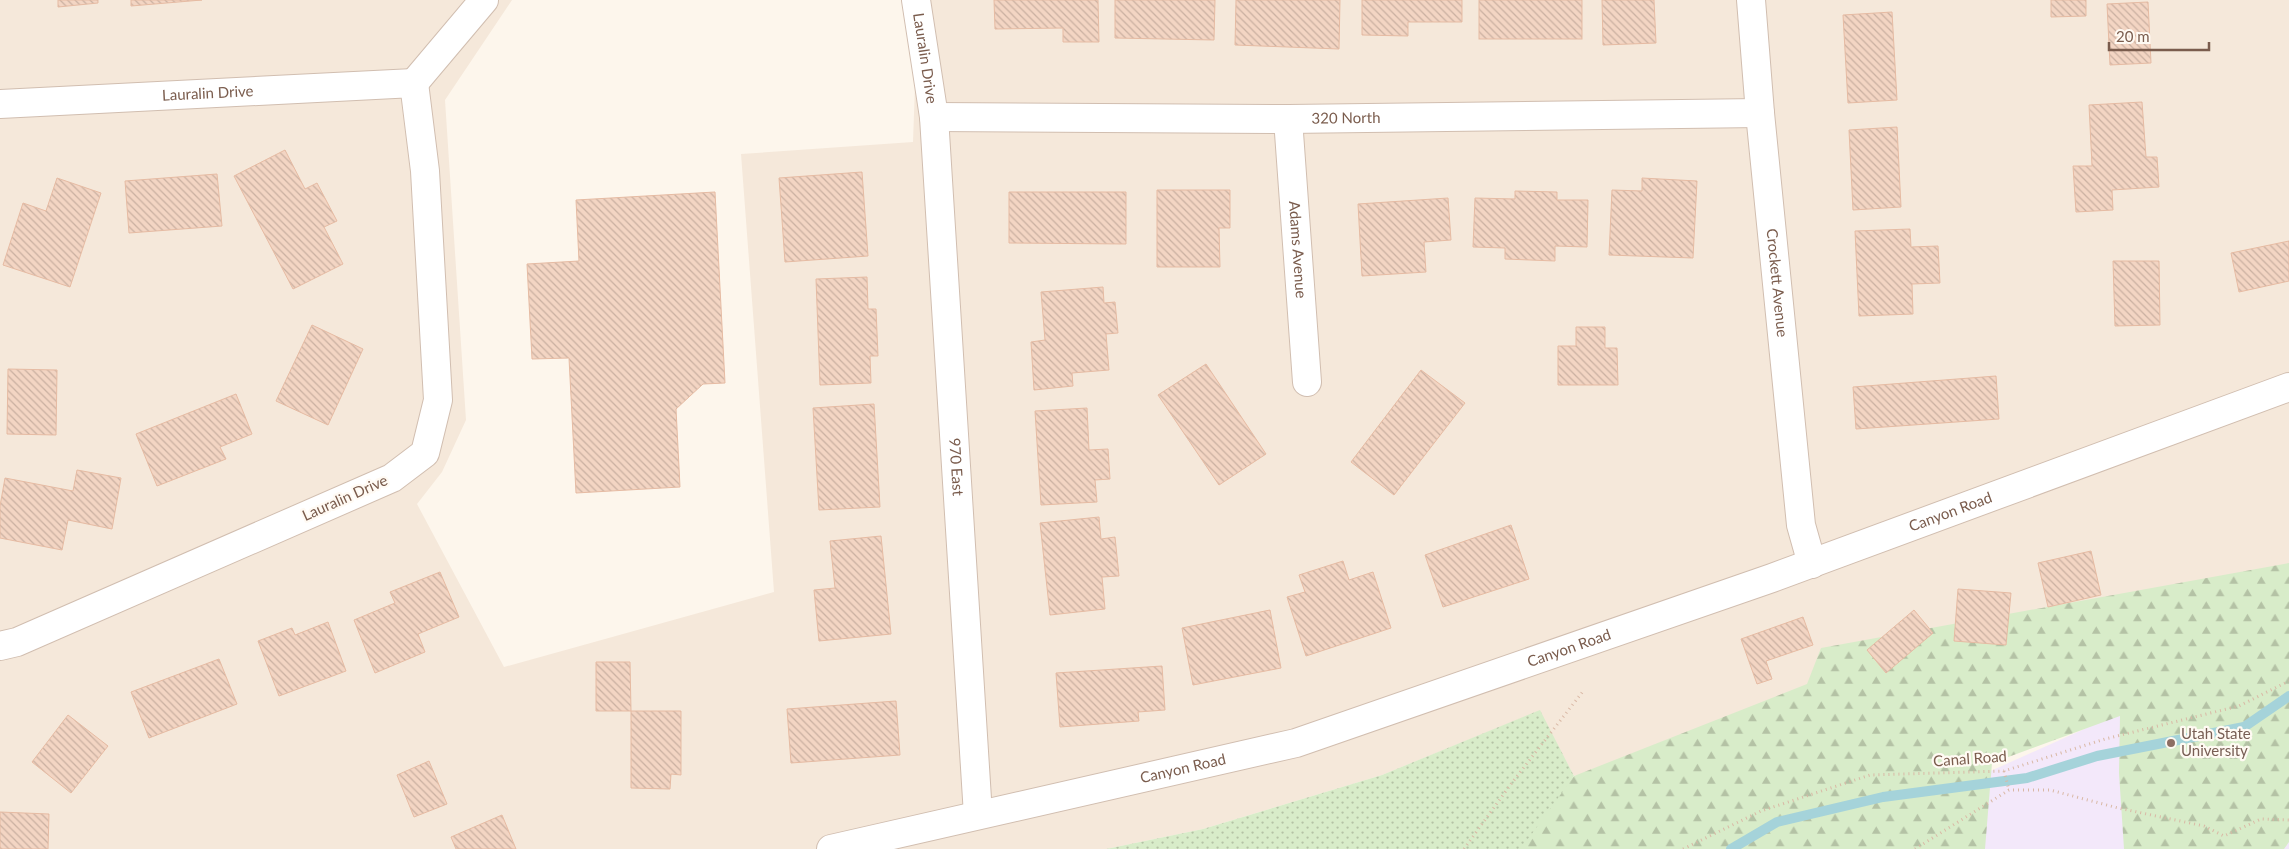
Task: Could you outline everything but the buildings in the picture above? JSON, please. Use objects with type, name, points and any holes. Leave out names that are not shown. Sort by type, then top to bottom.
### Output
[{"type":"street","points":[[414,83],[484,0]]},
{"type":"street","name":"Lauralin Drive","points":[[916,0],[934,117]]},
{"type":"street","name":"Crockett Avenue","points":[[1751,0],[1760,113],[1801,525],[1812,564]]},
{"type":"street","name":"Lauralin Drive","points":[[0,104],[414,83],[424,171],[438,400],[425,453],[392,478],[17,642],[0,646]]},
{"type":"street","name":"320 North","points":[[934,117],[1288,119],[1760,113]]},
{"type":"street","name":"970 East","points":[[934,117],[978,815]]},
{"type":"street","name":"Adams Avenue","points":[[1288,119],[1307,382]]},
{"type":"street","name":"Canyon Road","points":[[831,849],[1296,744],[1812,564],[2289,386]]},
{"type":"path","name":"Canal Road","points":[[1683,849],[1761,811],[1870,776],[2004,771],[2105,739],[2239,706],[2289,681]]},
{"type":"path","points":[[1464,849],[1511,784],[1584,690]]},
{"type":"path","points":[[2004,771],[2009,790]]},
{"type":"path","points":[[1915,849],[2009,790],[2050,790],[2118,808],[2204,826],[2224,836],[2261,819],[2289,820]]},
{"type":"shaded area","points":[[0,0],[512,0],[445,100],[466,420],[442,472],[417,504],[504,667],[774,592],[741,154],[913,142],[918,0],[2289,0],[2289,587],[1848,707],[1574,776],[1539,711],[1382,775],[1203,829],[1106,849],[0,849]]},
{"type":"shaded area","name":"Utah State University","points":[[2289,637],[2289,849],[1817,849]]},
{"type":"green space","points":[[2289,563],[2289,842],[2284,849],[2124,849],[2119,773],[2120,716],[1992,763],[1985,849],[1513,849],[1574,776],[1807,684],[1821,648]]},
{"type":"green space","points":[[1540,710],[1574,776],[1521,849],[1106,849],[1203,829],[1382,775]]},
{"type":"waterway","points":[[1731,849],[1777,822],[1883,797],[2027,778],[2097,756],[2244,727],[2289,696]]},
{"type":"place","name":"Utah State University","points":[[2171,743]]}]
